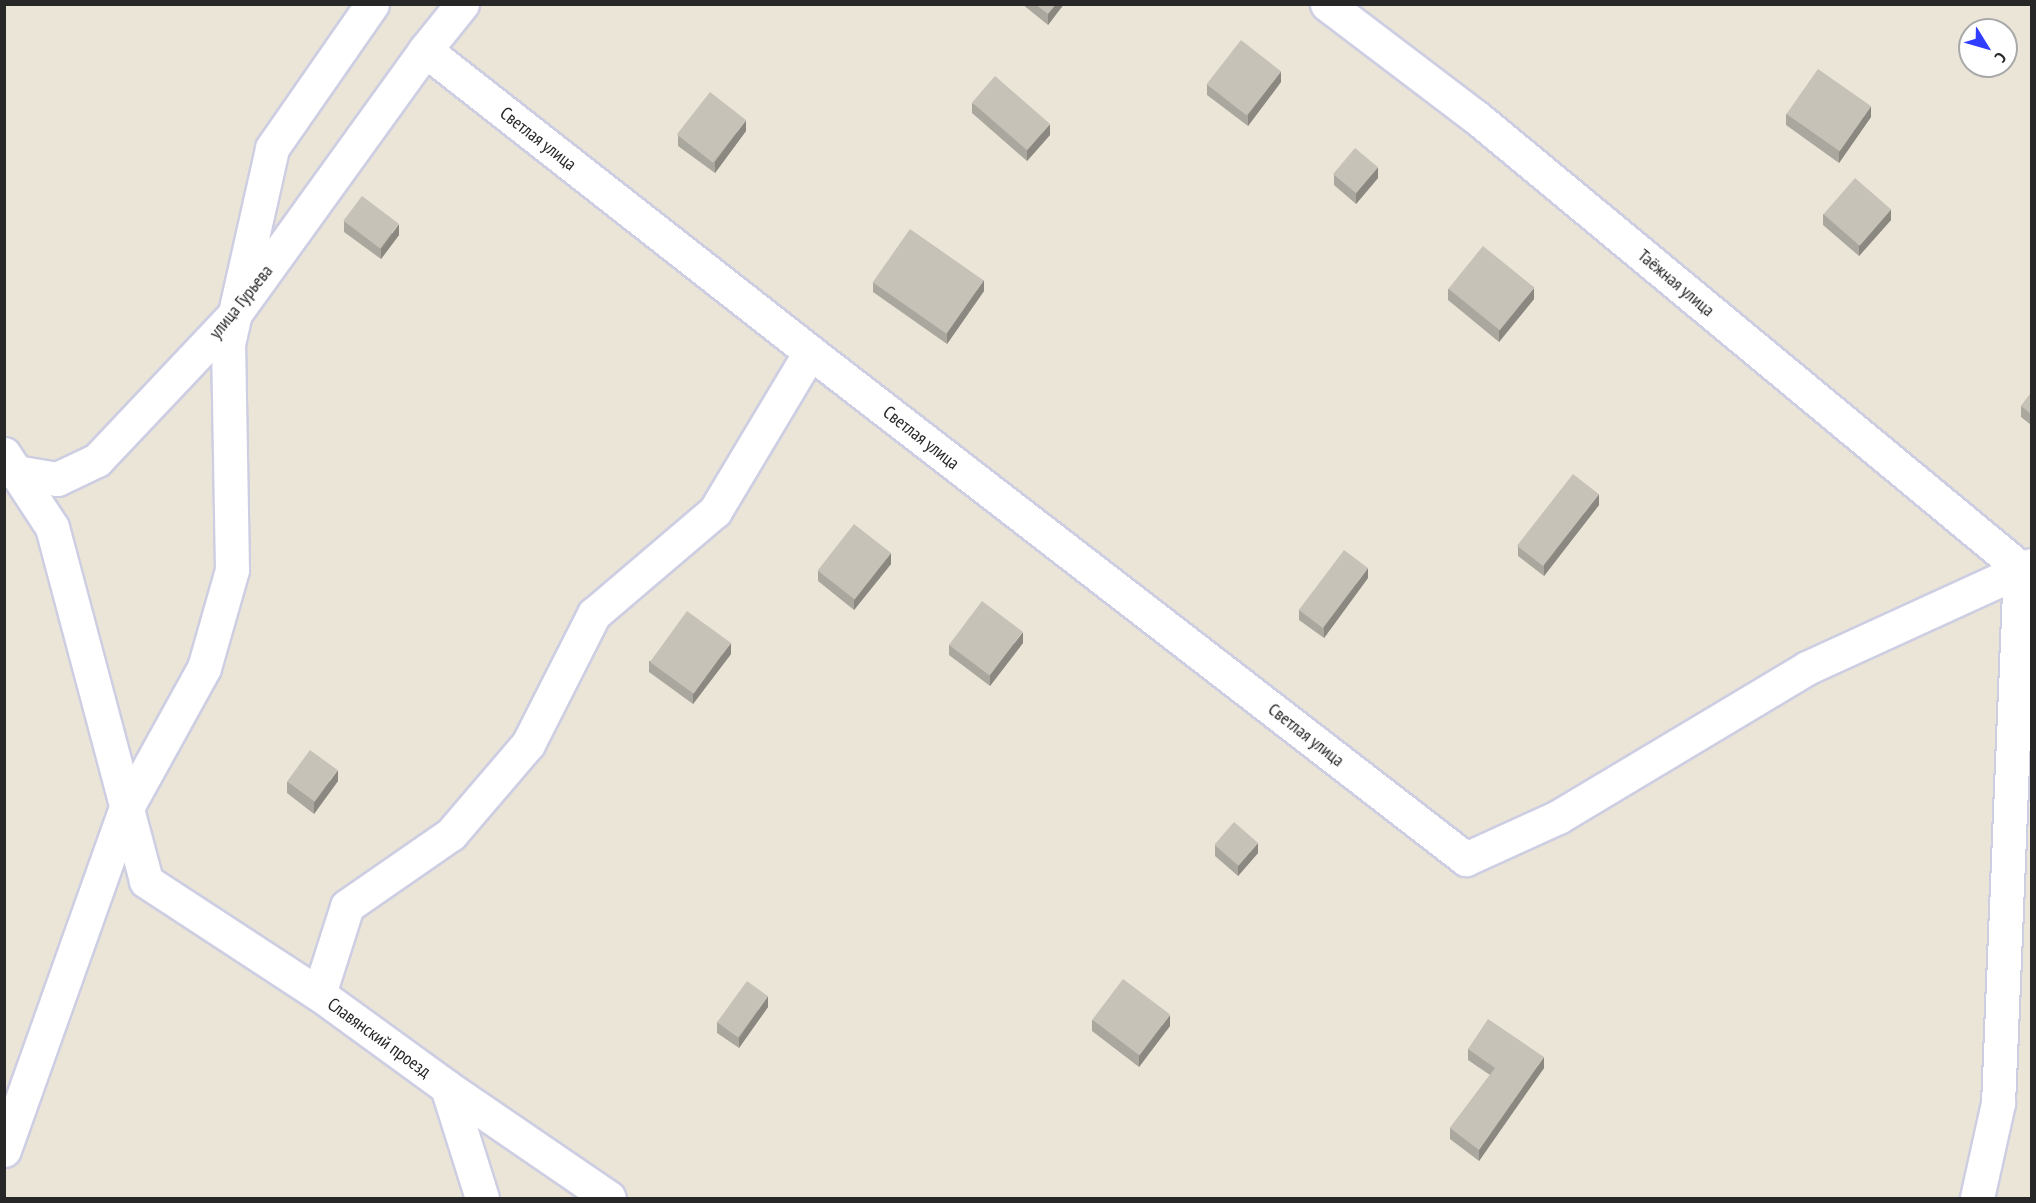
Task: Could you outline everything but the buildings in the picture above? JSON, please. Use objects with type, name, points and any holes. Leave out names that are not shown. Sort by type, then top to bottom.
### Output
[{"type":"street","points":[[4,1150],[125,811],[204,668],[232,570],[228,344],[272,148],[372,4]]},
{"type":"street","points":[[425,50],[462,4]]},
{"type":"street","name":"Таёжная улица","points":[[1327,4],[1476,117],[2026,566]]},
{"type":"street","name":"улица Гурьева","points":[[7,464],[57,479],[97,460],[234,315],[425,50]]},
{"type":"street","name":"Светлая улица","points":[[425,50],[810,352],[1466,859],[1558,817],[1807,668],[2026,566]]},
{"type":"street","points":[[319,994],[347,906],[452,834],[528,744],[594,614],[715,511],[810,352]]},
{"type":"street","points":[[7,464],[52,527],[125,811]]},
{"type":"street","points":[[1977,1198],[1998,1103],[2026,566]]},
{"type":"street","name":"Славянский проезд","points":[[125,811],[146,881],[319,994],[447,1087],[609,1198]]},
{"type":"street","points":[[447,1087],[482,1198]]}]
